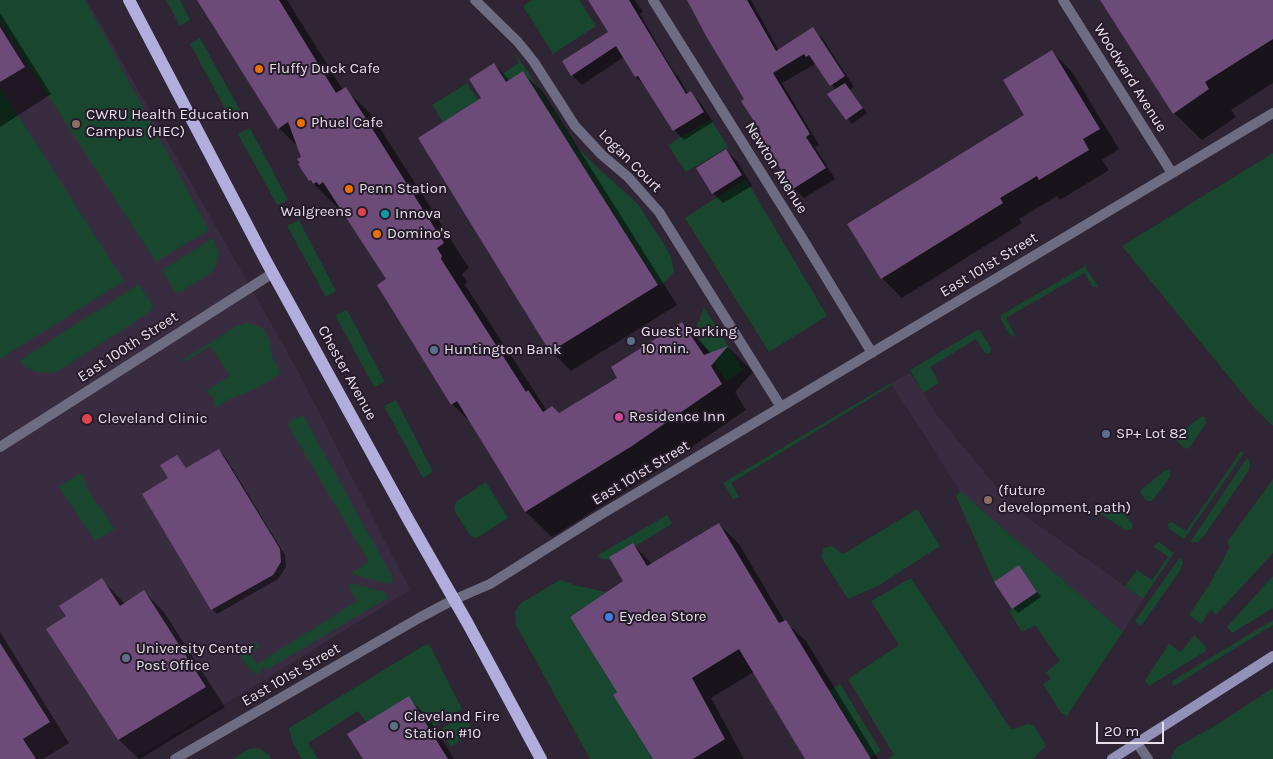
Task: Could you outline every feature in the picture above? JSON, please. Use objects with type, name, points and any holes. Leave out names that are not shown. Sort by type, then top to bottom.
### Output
[{"type":"main road","name":"Chester Avenue","points":[[128,0],[273,273],[541,759]]},
{"type":"main road","points":[[1112,759],[1273,656]]},
{"type":"street","name":"Logan Court","points":[[475,0],[518,42],[534,62],[575,126],[602,155],[628,177],[659,212],[781,407]]},
{"type":"street","name":"Newton Avenue","points":[[652,0],[799,232],[872,353]]},
{"type":"street","name":"Woodward Avenue","points":[[1062,0],[1172,173]]},
{"type":"street","name":"East 101st Street","points":[[176,759],[419,618],[453,600],[490,584],[595,518],[1273,113]]},
{"type":"street","name":"East 100th Street","points":[[0,447],[273,273]]},
{"type":"street","points":[[1137,743],[1148,759]]},
{"type":"shaded area","name":"Cleveland Clinic","points":[[0,0],[87,0],[294,364],[410,590],[133,759],[0,759]]},
{"type":"shaded area","name":"(future development, path)","points":[[910,373],[936,414],[1014,508],[1143,599],[1123,632],[960,491],[891,383]]},
{"type":"green space","points":[[0,0],[85,0],[209,230],[156,262],[0,22]]},
{"type":"green space","points":[[166,0],[180,0],[190,20],[180,26]]},
{"type":"green space","points":[[532,0],[581,0],[596,26],[553,54],[523,6]]},
{"type":"green space","points":[[200,38],[240,110],[229,116],[190,44]]},
{"type":"green space","points":[[514,54],[524,66],[575,145],[638,204],[665,246],[671,257],[674,272],[660,287],[523,71],[506,82],[501,75],[519,63]]},
{"type":"green space","points":[[467,83],[478,100],[443,122],[432,105]]},
{"type":"green space","points":[[0,87],[124,281],[0,359]]},
{"type":"green space","points":[[711,119],[728,147],[686,172],[668,145]]},
{"type":"green space","points":[[250,128],[288,200],[277,205],[238,134]]},
{"type":"green space","points":[[1273,153],[1273,426],[1256,410],[1122,246]]},
{"type":"green space","points":[[746,179],[827,316],[769,352],[685,218]]},
{"type":"green space","points":[[299,220],[336,291],[326,297],[287,226]]},
{"type":"green space","points":[[213,238],[219,253],[215,268],[211,273],[181,292],[175,292],[162,270]]},
{"type":"green space","points":[[1085,266],[1097,287],[1093,287],[1084,273],[1006,318],[1015,335],[1014,337],[1011,336],[1001,320],[1001,315]]},
{"type":"green space","points":[[139,284],[153,306],[150,312],[60,370],[51,373],[37,372],[24,366],[20,360]]},
{"type":"green space","points":[[704,307],[743,370],[726,381],[695,331]]},
{"type":"green space","points":[[347,310],[385,382],[374,387],[335,315]]},
{"type":"green space","points":[[247,323],[261,327],[265,332],[270,341],[272,356],[280,372],[279,375],[258,388],[230,399],[215,408],[214,399],[206,391],[230,376],[210,346],[185,362],[184,359],[238,325]]},
{"type":"green space","points":[[979,329],[991,348],[990,353],[985,353],[976,339],[930,367],[939,383],[923,393],[910,370]]},
{"type":"green space","points":[[891,383],[892,385],[731,483],[739,497],[733,499],[723,483]]},
{"type":"green space","points":[[396,400],[433,472],[423,478],[384,406]]},
{"type":"green space","points":[[303,415],[394,580],[388,584],[352,574],[369,562],[289,427],[289,422]]},
{"type":"green space","points":[[1202,416],[1205,417],[1206,423],[1190,447],[1185,449],[1176,440],[1176,436]]},
{"type":"green space","points":[[1241,451],[1244,453],[1184,539],[1169,529],[1168,524],[1172,522],[1186,531]]},
{"type":"green space","points":[[1247,458],[1250,462],[1249,470],[1204,536],[1198,542],[1190,542]]},
{"type":"green space","points":[[1165,470],[1170,471],[1170,477],[1152,501],[1147,501],[1141,494],[1141,490]]},
{"type":"green space","points":[[81,473],[83,474],[87,489],[115,529],[95,541],[59,487]]},
{"type":"green space","points":[[1273,479],[1273,553],[1216,615],[1211,610],[1201,624],[1189,615],[1209,585],[1230,547],[1227,542]]},
{"type":"green space","points":[[486,482],[508,518],[475,538],[470,535],[455,512],[454,507],[456,502]]},
{"type":"green space","points":[[960,491],[1123,632],[1067,716],[1061,713],[1043,684],[1051,679],[1046,672],[1060,661],[1035,625],[1022,632],[1009,611],[1036,592],[994,582],[956,496]]},
{"type":"green space","points":[[1113,502],[1132,523],[1133,527],[1131,530],[1125,530],[1101,514],[1102,509]]},
{"type":"green space","points":[[917,509],[940,546],[878,586],[848,599],[821,556],[824,548],[831,546],[843,554]]},
{"type":"green space","points":[[667,515],[672,524],[635,546],[633,543],[609,557],[611,560],[602,559],[598,555]]},
{"type":"green space","points":[[1159,542],[1174,553],[1143,599],[1125,586],[1137,570],[1152,580],[1168,557],[1153,546]]},
{"type":"green space","points":[[1180,557],[1183,562],[1180,571],[1141,626],[1135,621]]},
{"type":"green space","points":[[1273,576],[1273,608],[1232,633],[1227,627]]},
{"type":"green space","points":[[911,578],[1010,728],[1013,729],[1028,724],[1034,725],[1046,746],[1033,759],[888,759],[894,755],[848,679],[899,645],[871,601]]},
{"type":"green space","points":[[560,580],[607,592],[570,617],[617,692],[613,695],[653,759],[590,759],[516,625],[515,612],[521,603]]},
{"type":"green space","points":[[350,583],[385,592],[388,598],[268,669],[263,667],[258,675],[249,669],[239,654],[241,651],[257,642],[259,645],[258,649],[250,653],[257,664],[357,601],[350,589]]},
{"type":"green space","points":[[1273,620],[1273,625],[1174,686],[1172,681]]},
{"type":"green space","points":[[1194,635],[1205,646],[1206,651],[1149,686],[1145,680],[1169,644],[1181,652]]},
{"type":"green space","points":[[429,644],[462,709],[429,729],[366,722],[358,711],[308,743],[318,759],[302,759],[293,744],[289,728]]},
{"type":"green space","points":[[840,684],[881,751],[870,758],[830,690]]},
{"type":"green space","points":[[1273,688],[1273,759],[1172,759],[1171,757],[1177,747],[1218,724]]},
{"type":"green space","points":[[465,715],[470,729],[465,736],[451,747],[440,730]]},
{"type":"green space","points":[[249,749],[261,749],[271,759],[233,759]]},
{"type":"building","name":"Innova","points":[[197,0],[279,0],[336,93],[346,87],[444,243],[437,248],[442,256],[441,259],[526,392],[528,390],[543,412],[552,406],[559,413],[617,378],[611,367],[682,322],[704,355],[728,346],[711,366],[722,384],[632,446],[525,512],[457,401],[451,405],[377,285],[386,279],[323,182],[319,185],[317,182],[313,184],[298,164],[300,163],[297,159],[301,157],[288,122],[278,129]]},
{"type":"building","points":[[588,0],[629,0],[686,94],[691,91],[704,112],[673,131],[638,76],[635,77],[616,46],[571,76],[562,61],[608,32]]},
{"type":"building","points":[[687,0],[747,0],[776,51],[813,27],[845,76],[830,86],[809,55],[806,57],[804,54],[773,73],[810,134],[806,137],[826,168],[793,189],[741,101],[744,99]]},
{"type":"building","points":[[1100,0],[1273,0],[1273,39],[1205,82],[1209,89],[1173,114]]},
{"type":"building","points":[[0,27],[25,67],[0,82]]},
{"type":"building","points":[[1052,50],[1100,129],[1083,139],[1089,150],[1039,180],[1037,176],[1000,198],[1003,203],[881,279],[847,224],[1024,115],[1003,80]]},
{"type":"building","points":[[494,63],[506,82],[523,71],[658,285],[550,352],[418,138],[481,98],[469,79]]},
{"type":"building","points":[[845,83],[863,108],[846,120],[827,94]]},
{"type":"building","points":[[726,149],[742,175],[712,194],[696,168]]},
{"type":"building","points":[[219,449],[280,549],[281,562],[273,575],[211,610],[142,494],[168,478],[160,465],[177,455],[186,468]]},
{"type":"building","points":[[719,523],[779,623],[786,620],[871,759],[805,759],[739,649],[692,678],[725,739],[693,759],[653,759],[613,695],[617,692],[570,617],[623,581],[609,557],[633,543],[647,566]]},
{"type":"building","points":[[1019,565],[1037,592],[1012,609],[994,582]]},
{"type":"building","name":"University Center Post Office","points":[[102,578],[120,606],[144,590],[206,687],[118,740],[46,629],[66,616],[59,606]]},
{"type":"building","points":[[0,643],[50,722],[23,739],[36,759],[0,759]]},
{"type":"building","name":"Cleveland Fire Station #10","points":[[409,696],[448,759],[363,759],[347,734]]},
{"type":"place","name":"Fluffy Duck Cafe","points":[[259,69]]},
{"type":"place","name":"Phuel Cafe","points":[[301,123]]},
{"type":"place","name":"CWRU Health Education Campus (HEC)","points":[[76,124]]},
{"type":"place","name":"Penn Station","points":[[349,189]]},
{"type":"place","name":"Walgreens","points":[[362,212]]},
{"type":"place","name":"Innova","points":[[385,214]]},
{"type":"place","name":"Domino's","points":[[377,234]]},
{"type":"place","name":"Guest Parking 10 min.","points":[[631,341]]},
{"type":"place","name":"Huntington Bank","points":[[434,350]]},
{"type":"place","name":"Residence Inn","points":[[619,417]]},
{"type":"place","name":"Cleveland Clinic","points":[[87,419]]},
{"type":"place","name":"SP+ Lot 82","points":[[1106,434]]},
{"type":"place","name":"(future development, path)","points":[[988,500]]},
{"type":"place","name":"Eyedea Store","points":[[609,617]]},
{"type":"place","name":"University Center Post Office","points":[[126,658]]},
{"type":"place","name":"Cleveland Fire Station #10","points":[[394,726]]}]
